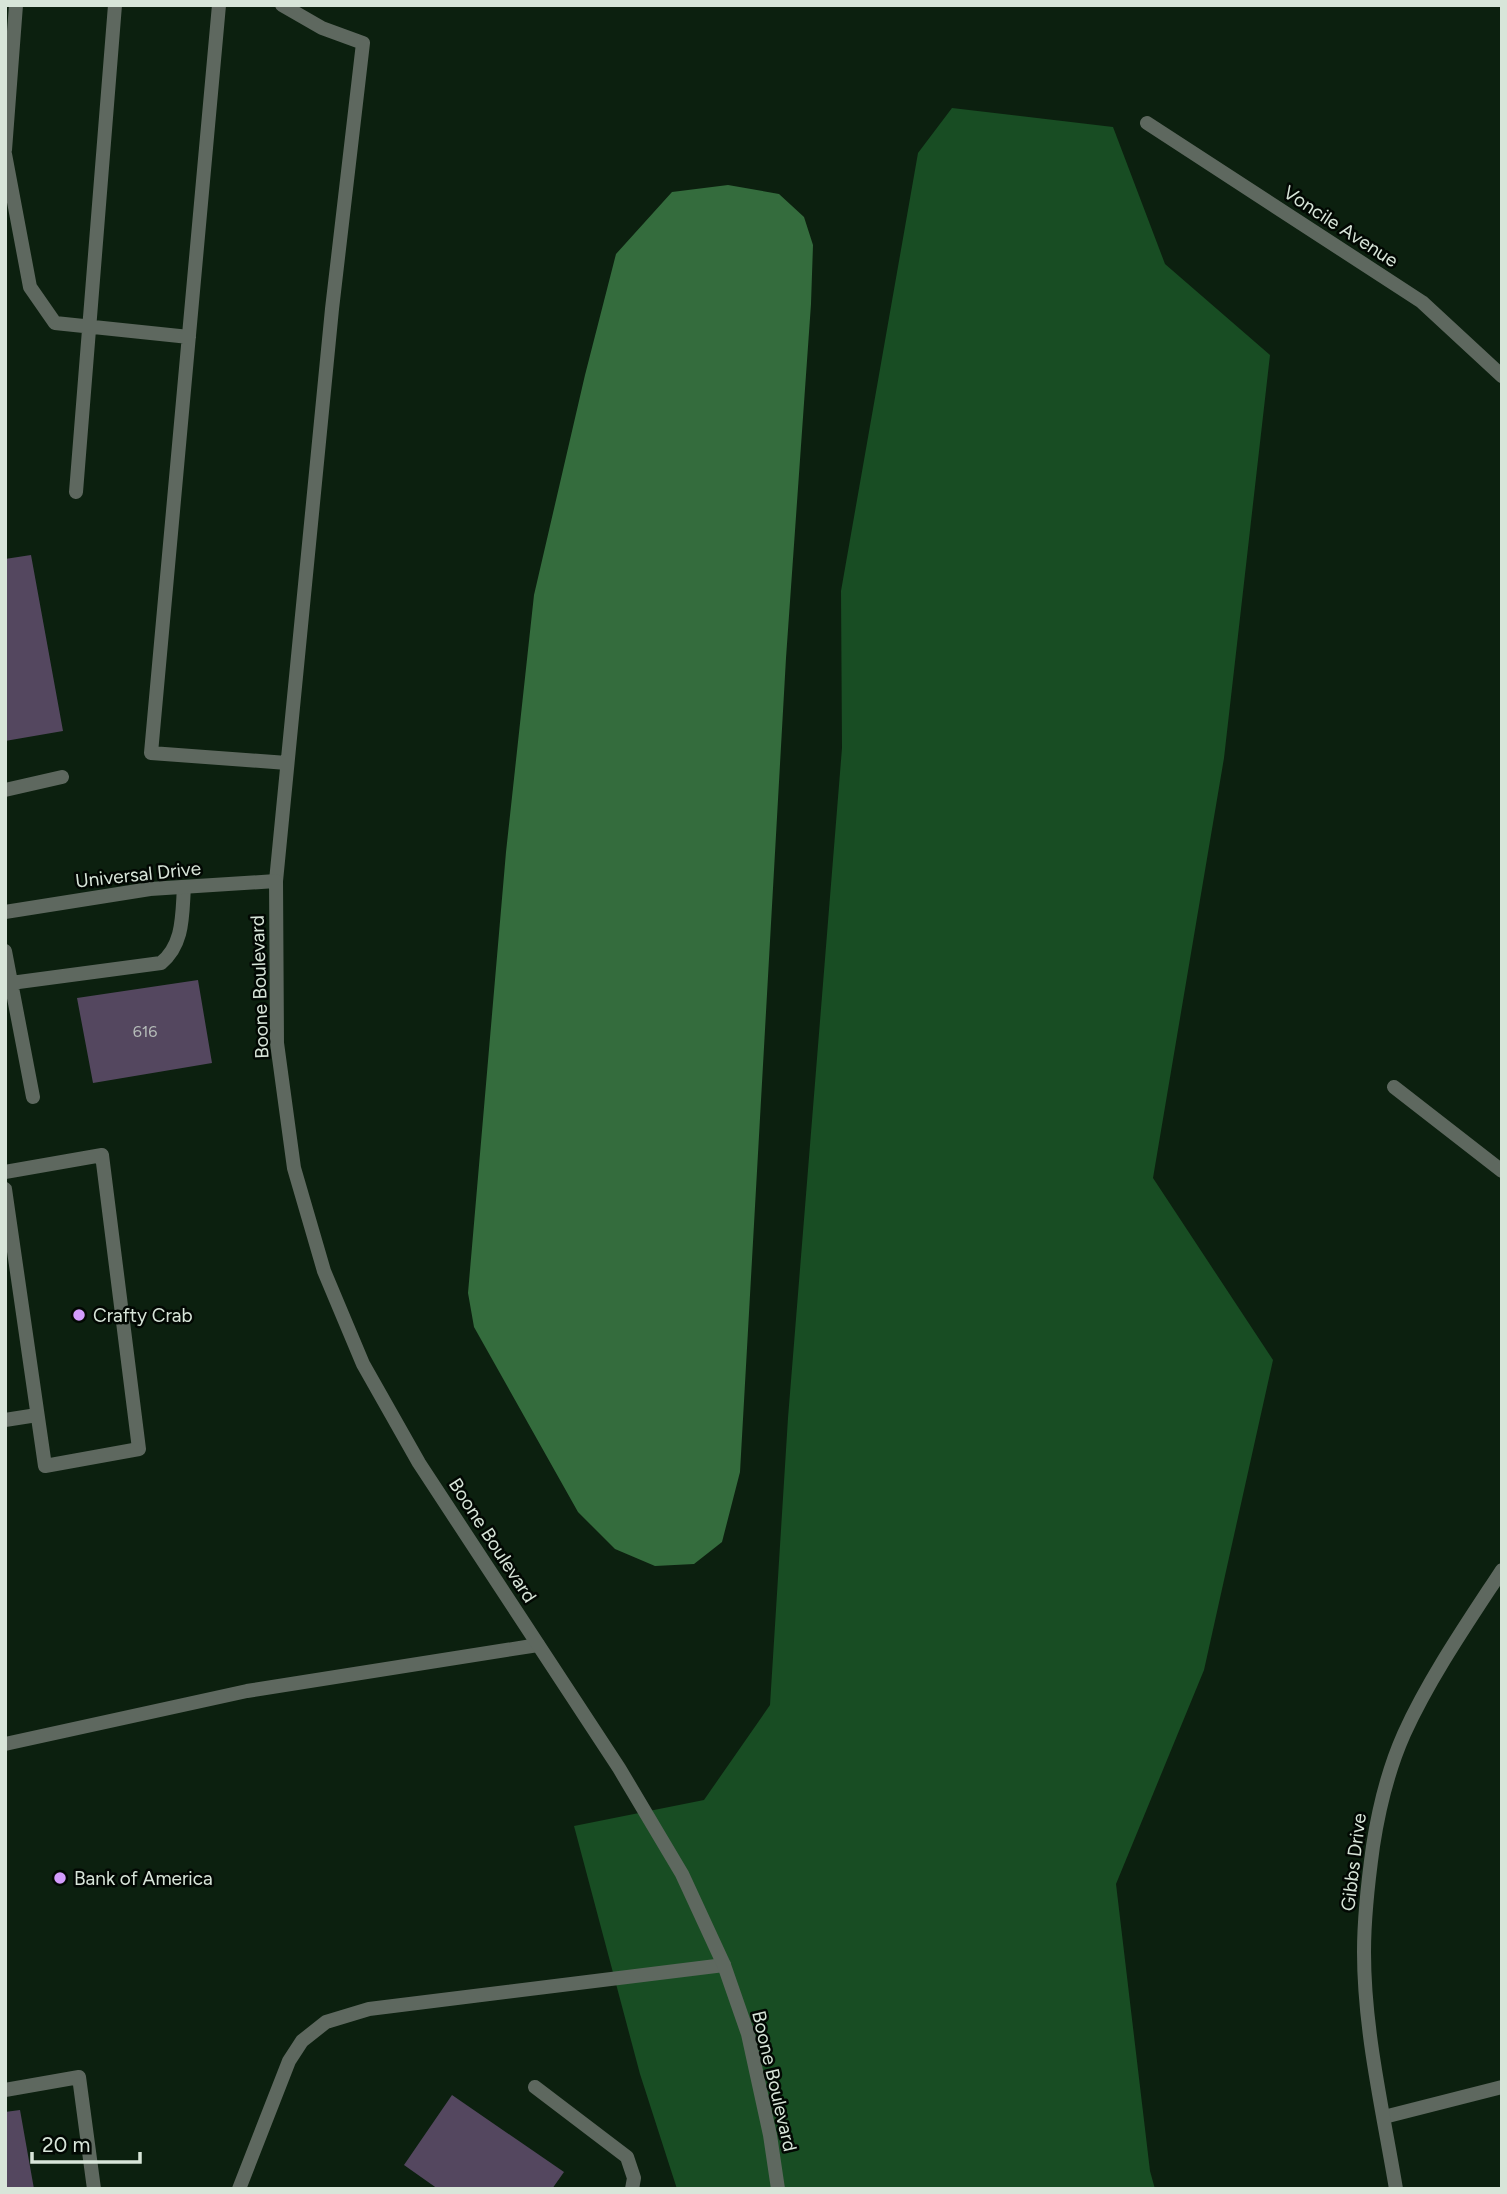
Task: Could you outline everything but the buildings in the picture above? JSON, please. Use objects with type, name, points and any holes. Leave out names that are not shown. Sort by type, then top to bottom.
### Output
[{"type":"street","points":[[16,5],[5,152],[30,287],[55,323],[188,337]]},
{"type":"street","points":[[76,492],[115,5]]},
{"type":"street","points":[[219,5],[150,753],[287,763]]},
{"type":"street","name":"Boone Boulevard","points":[[282,5],[322,28],[363,43],[332,309],[276,881],[277,1043],[294,1168],[324,1271],[363,1364],[419,1463],[619,1768],[682,1874],[724,1965],[748,2034],[770,2134],[778,2189]]},
{"type":"street","name":"Voncile Avenue","points":[[1147,123],[1422,302],[1502,376]]},
{"type":"street","points":[[5,790],[62,777]]},
{"type":"street","name":"Universal Drive","points":[[5,912],[150,889],[276,881]]},
{"type":"street","points":[[11,984],[160,963],[169,957],[182,927],[184,887]]},
{"type":"street","points":[[5,951],[33,1097]]},
{"type":"street","points":[[1394,1087],[1502,1171]]},
{"type":"street","points":[[5,1172],[102,1155],[139,1450],[45,1466],[5,1189]]},
{"type":"street","points":[[5,1420],[37,1415]]},
{"type":"street","name":"Gibbs Drive","points":[[1396,2189],[1371,2040],[1364,1954],[1366,1892],[1378,1812],[1388,1775],[1405,1733],[1450,1651],[1502,1570]]},
{"type":"street","points":[[5,1744],[247,1691],[538,1645]]},
{"type":"street","points":[[239,2189],[289,2062],[302,2040],[326,2022],[369,2009],[724,1965]]},
{"type":"street","points":[[5,2090],[79,2077],[93,2189]]},
{"type":"street","points":[[535,2087],[627,2157],[634,2178],[632,2189]]},
{"type":"street","points":[[1384,2117],[1502,2087]]},
{"type":"shaded area","points":[[952,108],[1113,127],[1165,264],[1270,355],[1224,758],[1153,1178],[1273,1360],[1204,1670],[1116,1884],[1150,2171],[1155,2189],[677,2189],[640,2074],[574,1826],[704,1800],[770,1705],[788,1418],[842,748],[841,591],[918,153]]},
{"type":"shaded area","points":[[728,185],[779,194],[804,217],[813,245],[811,304],[786,658],[740,1472],[722,1542],[694,1564],[655,1566],[615,1549],[578,1512],[474,1327],[468,1293],[506,852],[534,595],[585,375],[616,254],[672,192]]},
{"type":"place","name":"Crafty Crab","points":[[79,1315]]},
{"type":"place","name":"Bank of America","points":[[60,1878]]}]
